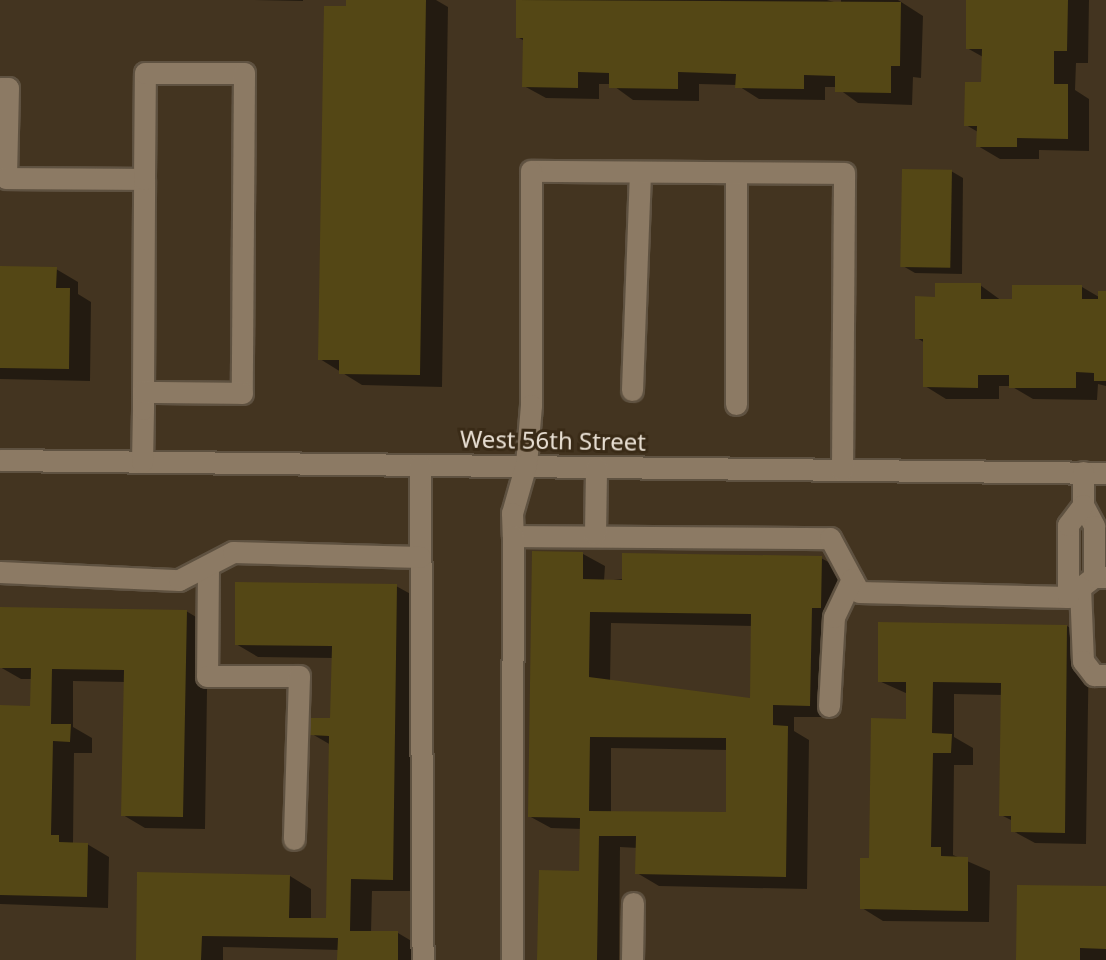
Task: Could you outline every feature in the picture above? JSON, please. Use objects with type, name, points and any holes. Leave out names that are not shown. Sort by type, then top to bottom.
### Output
[{"type":"street","points":[[142,462],[145,73],[244,73],[242,393],[143,392]]},
{"type":"street","points":[[0,88],[8,88],[3,178],[144,179]]},
{"type":"street","points":[[512,960],[512,513],[526,464],[531,405],[531,171],[845,173],[842,470]]},
{"type":"street","points":[[632,390],[640,172]]},
{"type":"street","points":[[736,173],[736,404]]},
{"type":"street","name":"West 56th Street","points":[[0,460],[526,464],[596,468],[1106,473]]},
{"type":"street","points":[[420,465],[423,960]]},
{"type":"street","points":[[595,534],[596,468]]},
{"type":"street","points":[[1083,472],[1083,505],[1094,526],[1087,585],[1083,660],[1094,675],[1106,675]]},
{"type":"street","points":[[1083,505],[1068,525],[1087,585]]},
{"type":"street","points":[[513,536],[595,534],[830,538],[859,592],[1087,585]]},
{"type":"street","points":[[0,572],[179,580],[208,568],[233,552],[420,556]]},
{"type":"street","points":[[208,568],[207,676],[299,676],[294,839]]},
{"type":"street","points":[[828,706],[834,617],[852,579]]},
{"type":"street","points":[[632,960],[633,903]]},
{"type":"building","points":[[346,0],[426,0],[420,375],[339,374],[339,360],[318,360],[324,6],[346,6]]},
{"type":"building","points":[[516,0],[901,2],[900,66],[891,66],[891,93],[835,92],[835,76],[804,75],[804,89],[735,88],[736,74],[678,72],[678,89],[609,88],[609,73],[578,72],[578,88],[522,87],[523,38],[516,38]]},
{"type":"building","points":[[966,0],[1068,0],[1067,51],[1054,51],[1054,84],[1068,84],[1068,139],[1017,138],[1017,147],[976,147],[977,126],[964,126],[965,82],[981,82],[982,49],[966,49]]},
{"type":"building","points":[[902,169],[952,170],[950,268],[900,267]]},
{"type":"building","points":[[0,266],[57,267],[56,288],[70,288],[69,369],[0,368]]},
{"type":"building","points":[[935,283],[981,283],[981,299],[1012,299],[1012,285],[1082,285],[1082,299],[1098,299],[1098,291],[1106,291],[1106,381],[1094,381],[1094,373],[1076,372],[1076,388],[1009,388],[1009,375],[978,375],[978,388],[923,387],[923,339],[915,339],[915,296],[935,297]]},
{"type":"building","points":[[532,551],[583,552],[583,579],[622,580],[622,553],[822,556],[821,608],[812,608],[810,706],[773,705],[773,725],[788,726],[786,877],[635,874],[636,836],[599,836],[597,960],[537,960],[539,870],[579,871],[580,818],[528,817]],"holes":[[[590,612],[751,614],[750,698],[589,677]],[[590,737],[726,738],[726,812],[589,811]]]},
{"type":"building","points":[[235,582],[397,584],[393,880],[351,879],[350,931],[398,931],[398,960],[337,960],[338,938],[202,936],[201,960],[136,960],[137,872],[290,875],[289,918],[326,918],[329,736],[310,735],[311,718],[330,718],[332,646],[235,645]]},
{"type":"building","points":[[0,607],[187,610],[183,817],[121,816],[124,670],[52,669],[51,724],[71,724],[70,742],[53,741],[51,835],[59,835],[59,842],[88,843],[87,897],[0,895],[0,705],[30,706],[31,668],[0,668]]},
{"type":"building","points":[[878,622],[1067,625],[1065,833],[1011,832],[1011,816],[999,816],[1001,683],[933,682],[932,733],[952,734],[951,753],[933,753],[931,847],[941,847],[941,856],[968,857],[968,911],[860,909],[860,858],[869,858],[871,718],[906,719],[906,682],[878,682]]},
{"type":"building","points":[[1017,885],[1106,886],[1106,949],[1080,948],[1080,960],[1016,960]]}]
